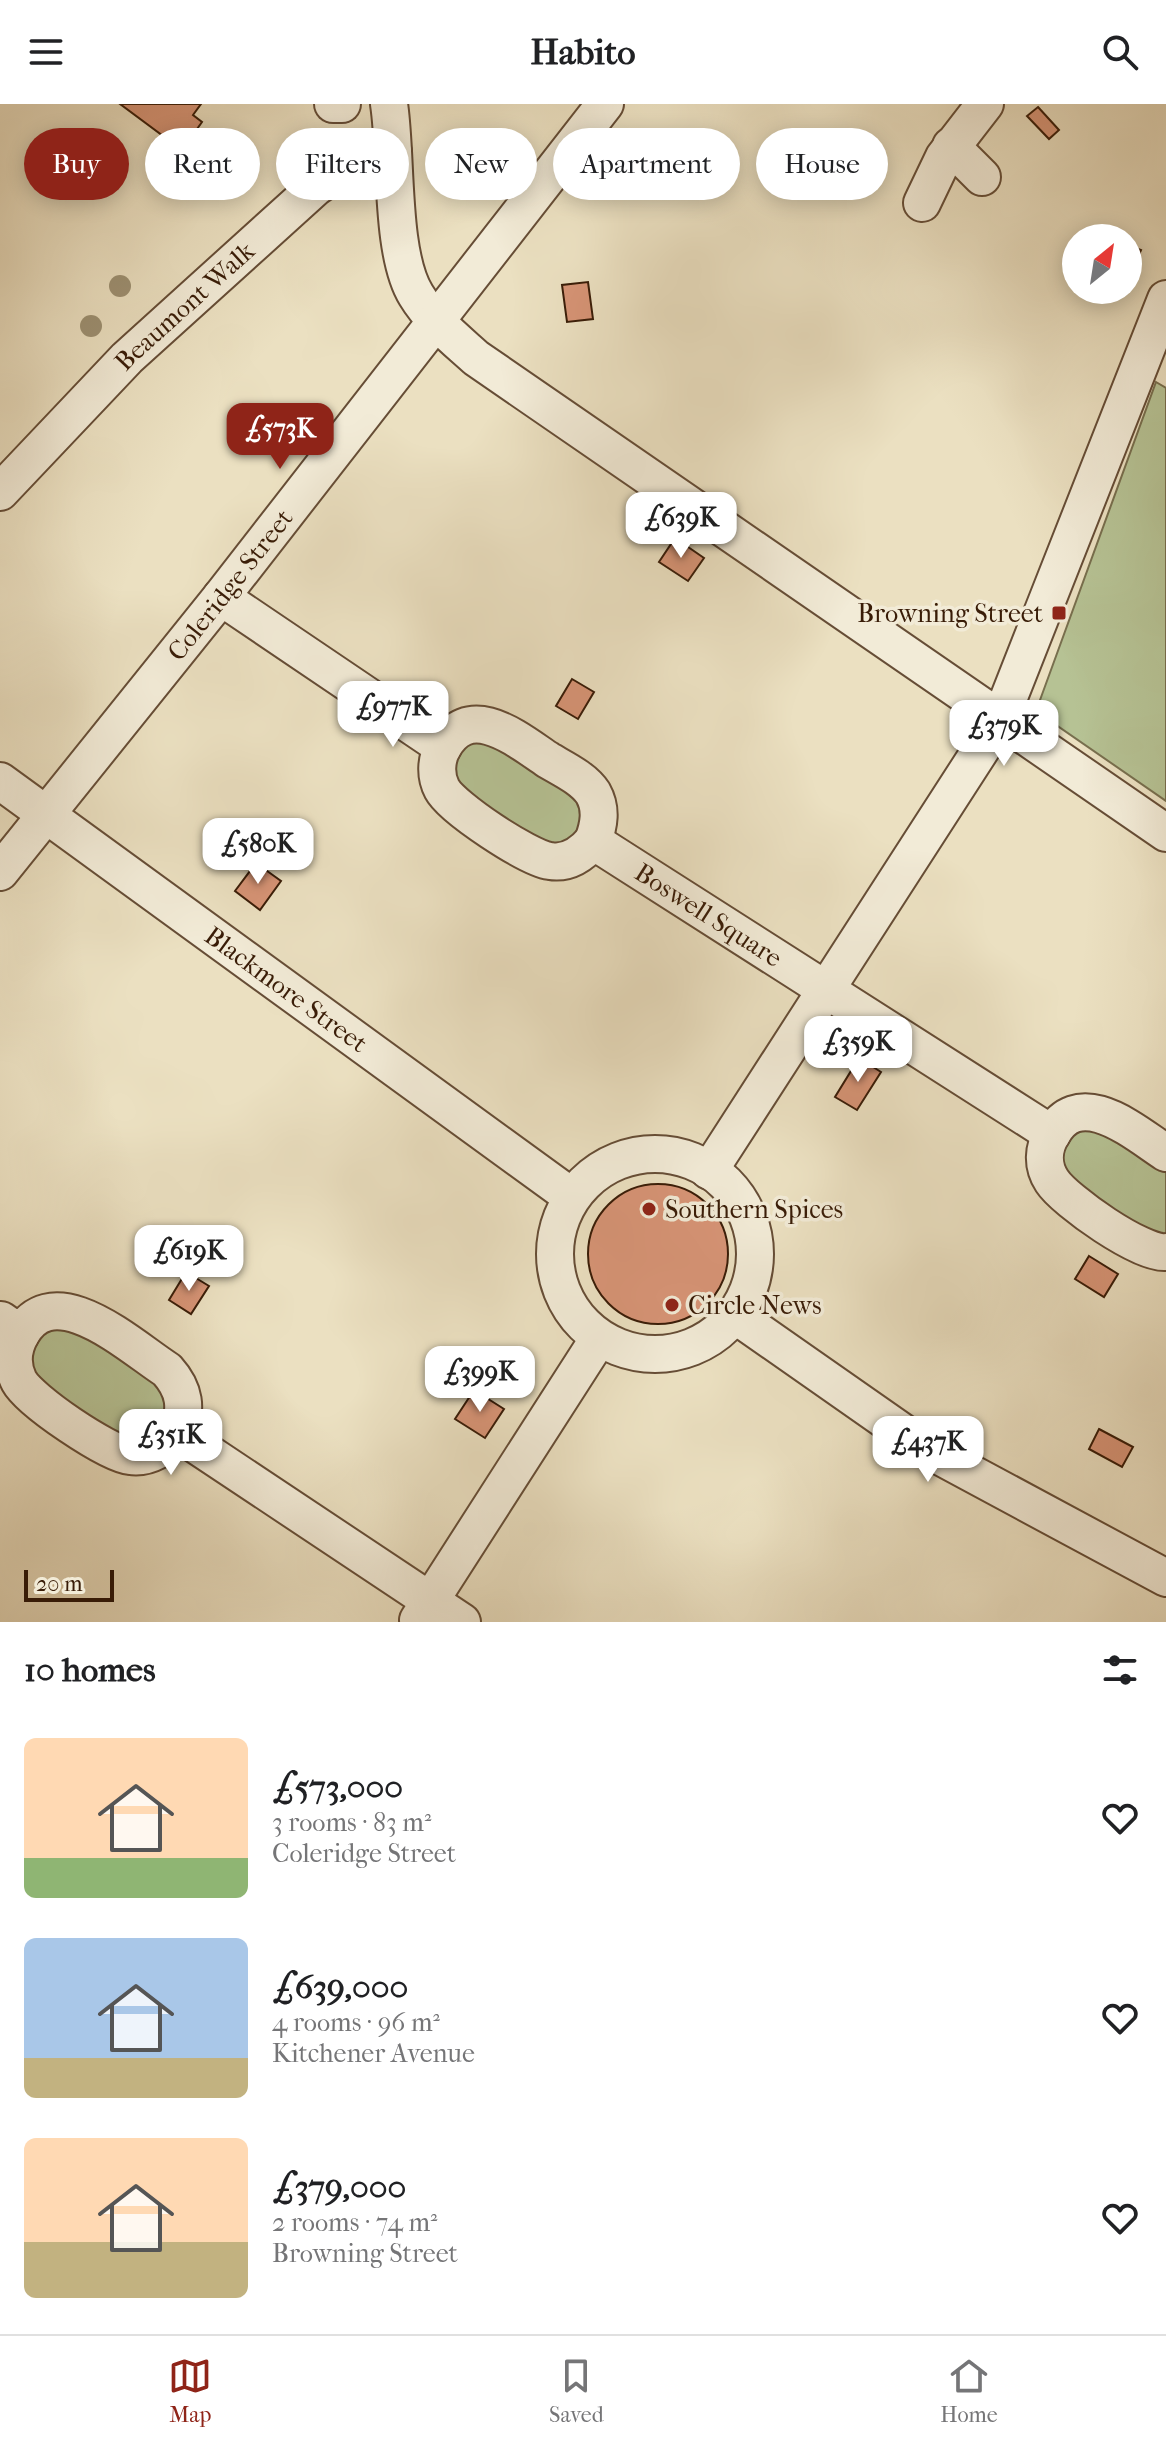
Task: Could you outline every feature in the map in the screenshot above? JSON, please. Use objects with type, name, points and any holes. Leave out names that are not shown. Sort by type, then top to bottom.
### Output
[{"type":"street","points":[[333,104],[342,104]]},
{"type":"street","points":[[389,104],[391,128]]},
{"type":"street","name":"Coleridge Street","points":[[0,872],[221,597],[605,104]]},
{"type":"street","points":[[922,203],[951,146],[985,104]]},
{"type":"street","points":[[951,146],[982,177]]},
{"type":"street","name":"Beaumont Walk","points":[[0,492],[127,358],[302,200]]},
{"type":"street","points":[[398,200],[403,257],[414,293],[435,319],[476,358],[1166,833]]},
{"type":"street","points":[[709,1171],[1000,720],[1166,299]]},
{"type":"street","points":[[221,597],[443,747]]},
{"type":"street","points":[[471,725],[498,727],[584,783],[599,808],[599,827],[593,841],[583,852],[568,860],[551,861],[533,856],[456,805],[442,789],[437,770],[443,747],[448,738],[471,725]]},
{"type":"street","name":"Blackmore Street","points":[[0,781],[572,1197]]},
{"type":"street","name":"Boswell Square","points":[[593,841],[1052,1134]]},
{"type":"street","points":[[1166,1153],[1108,1115],[1094,1112],[1070,1116],[1052,1134],[1044,1160],[1050,1179],[1063,1195],[1141,1247],[1166,1252]]},
{"type":"street","points":[[646,1153],[678,1156],[727,1183],[747,1212],[754,1233],[754,1271],[735,1315],[706,1341],[669,1354],[640,1354],[589,1331],[562,1295],[554,1262],[555,1234],[572,1197],[603,1167],[646,1153]]},
{"type":"street","points":[[51,1311],[80,1314],[167,1370],[178,1382],[184,1397],[184,1418],[178,1433],[167,1445],[150,1454],[131,1456],[111,1450],[33,1398],[19,1381],[13,1361],[10,1327],[25,1326],[51,1311]]},
{"type":"street","points":[[735,1315],[928,1450],[1166,1578]]},
{"type":"street","points":[[424,1612],[599,1338]]},
{"type":"street","points":[[178,1433],[424,1612],[462,1622]]},
{"type":"green space","points":[[1156,382],[1166,388],[1166,801],[1036,711]]},
{"type":"green space","points":[[474,735],[578,790],[590,825],[553,852],[463,797],[450,757]]},
{"type":"green space","points":[[1081,1121],[1166,1163],[1166,1244],[1069,1189],[1055,1146]]},
{"type":"green space","points":[[65,1323],[158,1380],[170,1415],[158,1434],[132,1442],[42,1388],[29,1363],[28,1348],[35,1335]]},
{"type":"building","points":[[120,104],[201,104],[193,115],[202,122],[198,128],[152,128]]},
{"type":"building","points":[[1038,107],[1059,130],[1049,139],[1027,116]]},
{"type":"building","points":[[588,282],[593,319],[567,322],[562,285]]},
{"type":"building","points":[[675,538],[704,558],[688,581],[659,562]]},
{"type":"building","points":[[572,679],[594,692],[578,719],[556,706]]},
{"type":"building","points":[[256,863],[281,881],[260,910],[235,891]]},
{"type":"building","points":[[859,1058],[881,1072],[857,1110],[835,1097]]},
{"type":"building","points":[[658,1184],[685,1189],[708,1204],[723,1227],[728,1254],[723,1281],[708,1304],[685,1319],[658,1324],[631,1319],[608,1304],[593,1281],[588,1254],[593,1227],[608,1204],[631,1189]]},
{"type":"building","points":[[1089,1256],[1118,1274],[1104,1297],[1075,1279]]},
{"type":"building","points":[[186,1272],[209,1286],[191,1314],[169,1300]]},
{"type":"building","points":[[474,1390],[504,1409],[485,1438],[455,1419]]},
{"type":"building","points":[[1099,1429],[1133,1447],[1122,1467],[1089,1449]]},
{"type":"place","name":"Browning Street","points":[[1059,613]]},
{"type":"place","name":"Southern Spices","points":[[649,1209]]},
{"type":"place","name":"Circle News","points":[[672,1305]]}]
